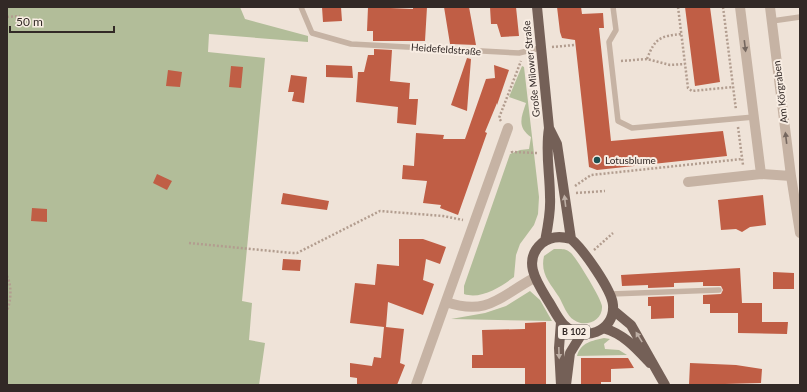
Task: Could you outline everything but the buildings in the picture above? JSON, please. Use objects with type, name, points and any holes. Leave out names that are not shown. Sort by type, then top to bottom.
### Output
[{"type":"main road","name":"Große Milower Straße","points":[[537,7],[549,128],[546,153],[550,217],[545,241],[535,251],[532,260],[532,269],[534,278],[561,322],[571,331],[581,335]]},
{"type":"main road","name":"Große Milower Straße","points":[[549,128],[557,144],[571,240]]},
{"type":"main road","points":[[545,241],[557,237],[571,240],[579,246],[610,294],[613,310],[632,325],[645,346],[665,385]]},
{"type":"main road","name":"B 102","points":[[566,385],[570,353],[581,335],[587,335],[603,328],[609,321],[613,310]]},
{"type":"main road","name":"B 102","points":[[561,322],[559,348],[561,385]]},
{"type":"main road","points":[[603,328],[614,331],[623,336],[657,370]]},
{"type":"street","points":[[740,7],[762,174]]},
{"type":"street","name":"Am Körgraben","points":[[770,7],[795,177],[800,233]]},
{"type":"street","points":[[416,385],[508,128]]},
{"type":"street","points":[[688,182],[762,174],[795,177]]},
{"type":"street","points":[[446,302],[459,306],[483,306],[497,301],[534,278]]},
{"type":"lane","name":"Heidefeldstraße","points":[[302,7],[312,33],[350,44],[519,53],[540,48]]},
{"type":"lane","points":[[612,7],[616,30],[609,42],[618,121],[632,128],[737,119],[754,116]]},
{"type":"lane","points":[[772,21],[800,17]]},
{"type":"lane","points":[[610,294],[719,290]]},
{"type":"path","points":[[678,7],[688,88],[692,91],[733,87]]},
{"type":"path","points":[[723,7],[744,176]]},
{"type":"path","points":[[7,17],[20,16]]},
{"type":"path","points":[[647,58],[652,45],[658,39],[668,35],[682,34]]},
{"type":"path","points":[[540,48],[575,45]]},
{"type":"path","points":[[611,62],[647,58],[670,65],[685,64]]},
{"type":"path","points":[[522,60],[499,118],[508,128],[512,152],[546,153]]},
{"type":"path","points":[[564,194],[591,175],[742,159]]},
{"type":"path","points":[[564,194],[605,191]]},
{"type":"path","points":[[189,243],[297,253],[380,211],[443,216],[474,223]]},
{"type":"path","points":[[587,257],[613,233]]},
{"type":"path","points":[[7,276],[10,281],[10,292],[7,311]]},
{"type":"green space","points":[[7,7],[240,7],[245,19],[308,36],[308,42],[209,34],[208,52],[265,58],[242,301],[252,303],[249,340],[265,343],[259,385],[7,385]]},
{"type":"green space","points":[[522,66],[524,67],[539,197],[538,214],[534,225],[520,244],[516,255],[514,277],[484,294],[464,294],[464,286],[510,154],[520,150],[529,149],[531,137],[524,130],[521,122],[526,103],[509,97]]},
{"type":"green space","points":[[554,249],[561,249],[571,253],[598,295],[602,306],[602,311],[600,316],[592,322],[578,322],[572,318],[567,313],[559,297],[549,283],[543,268],[543,262],[544,256]]},
{"type":"green space","points":[[530,291],[540,300],[552,321],[451,319],[485,313],[506,306]]},
{"type":"green space","points":[[604,338],[610,339],[604,344],[605,349],[619,350],[627,355],[577,356],[584,345],[591,341]]},
{"type":"place","name":"Lotusblume","points":[[597,160]]}]
